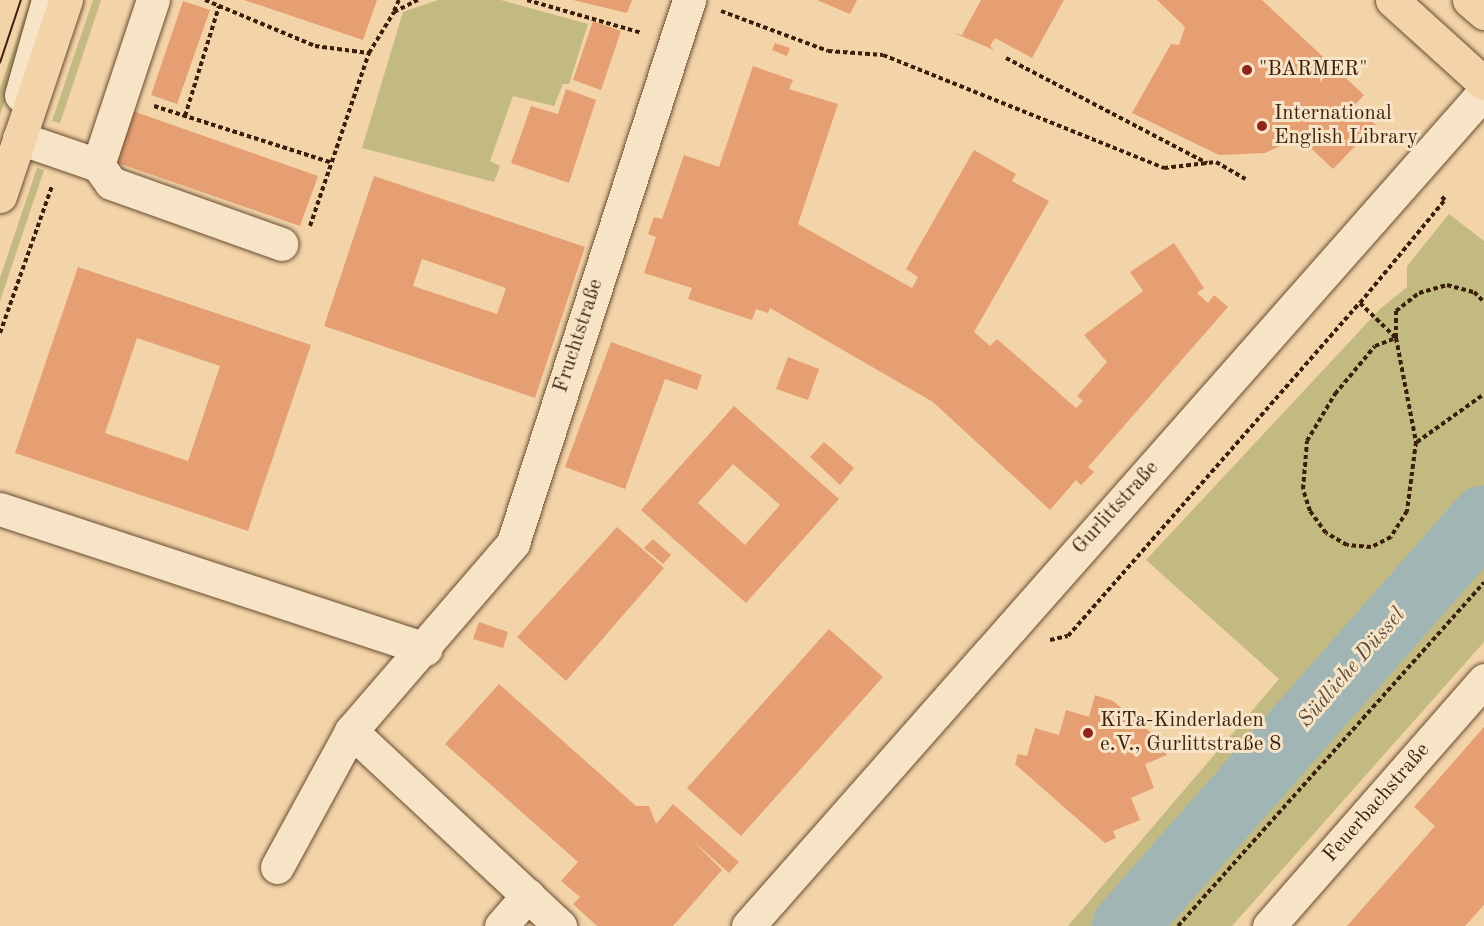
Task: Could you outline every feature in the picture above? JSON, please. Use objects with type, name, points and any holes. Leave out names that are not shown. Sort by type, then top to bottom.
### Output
[{"type":"main road","points":[[0,196],[66,0]]},
{"type":"main road","points":[[1392,0],[1484,83]]},
{"type":"main road","points":[[1469,0],[1484,13]]},
{"type":"street","points":[[48,0],[21,92],[21,134],[98,165],[111,183],[295,237]]},
{"type":"street","points":[[98,165],[153,0]]},
{"type":"street","name":"Fruchtstraße","points":[[277,867],[351,731],[426,649],[513,543],[674,44],[701,4]]},
{"type":"street","name":"Gurlittstraße","points":[[748,926],[1412,170],[1484,92]]},
{"type":"street","points":[[0,509],[426,649]]},
{"type":"street","name":"Feuerbachstraße","points":[[1269,926],[1484,680]]},
{"type":"street","points":[[351,731],[560,926]]},
{"type":"street","points":[[501,926],[528,895]]},
{"type":"path","points":[[205,0],[315,46],[369,53]]},
{"type":"path","points":[[295,237],[330,162],[369,53],[399,0]]},
{"type":"path","points":[[394,12],[418,0]]},
{"type":"path","points":[[528,0],[674,44]]},
{"type":"path","points":[[701,4],[828,51],[883,55],[1164,168],[1207,163],[1226,165],[1246,179]]},
{"type":"path","points":[[185,116],[219,6]]},
{"type":"path","points":[[1006,58],[1207,163]]},
{"type":"path","points":[[121,96],[330,162]]},
{"type":"path","points":[[1037,643],[1068,636],[1360,303],[1445,200],[1412,170]]},
{"type":"path","points":[[0,333],[29,250]]},
{"type":"path","points":[[1396,338],[1369,354],[1335,394],[1307,441],[1303,489],[1326,533],[1347,545],[1371,547],[1391,537],[1407,511],[1416,442],[1396,338],[1396,312],[1419,293],[1447,285],[1474,292],[1484,302]]},
{"type":"path","points":[[1360,303],[1396,338]]},
{"type":"path","points":[[1416,442],[1484,394]]},
{"type":"path","points":[[1178,926],[1484,582]]},
{"type":"shaded area","points":[[30,0],[35,0],[26,39],[0,115],[0,88]]},
{"type":"shaded area","points":[[93,0],[101,0],[60,123],[52,121]]},
{"type":"shaded area","points":[[438,0],[501,0],[588,24],[569,84],[563,84],[554,106],[513,96],[490,161],[500,166],[494,182],[362,148],[403,12]]},
{"type":"shaded area","points":[[37,168],[44,170],[0,301],[0,278]]},
{"type":"shaded area","points":[[1449,214],[1484,241],[1484,642],[1232,926],[1068,926],[1279,679],[1146,560],[1380,309],[1407,287],[1407,266]]},
{"type":"building","points":[[244,0],[377,0],[363,40]]},
{"type":"building","points":[[573,0],[632,0],[627,13]]},
{"type":"building","points":[[817,0],[857,0],[850,14]]},
{"type":"building","points":[[981,0],[1064,0],[1032,58],[995,38],[990,46],[994,50],[954,33],[962,35]]},
{"type":"building","name":"\"BARMER\"","points":[[1157,0],[1262,0],[1364,95],[1354,106],[1376,125],[1333,169],[1299,137],[1265,153],[1219,155],[1132,113],[1171,44],[1179,45],[1185,27]]},
{"type":"building","points":[[183,1],[210,10],[177,104],[151,95]]},
{"type":"building","points":[[593,21],[621,31],[601,90],[573,80]]},
{"type":"building","points":[[775,43],[790,48],[787,56],[772,50]]},
{"type":"building","points":[[753,66],[793,80],[789,89],[838,104],[798,224],[912,288],[918,277],[906,269],[974,150],[1016,174],[1012,181],[1049,201],[974,332],[990,346],[997,339],[1076,408],[1083,401],[1077,396],[1107,362],[1084,335],[1143,291],[1130,272],[1174,243],[1204,288],[1197,293],[1208,303],[1214,295],[1228,307],[1088,467],[1094,472],[1081,485],[1076,480],[1050,510],[933,402],[770,308],[768,313],[756,309],[752,320],[688,299],[692,288],[644,273],[656,237],[648,234],[654,217],[662,219],[684,155],[719,167]]},
{"type":"building","points":[[566,89],[596,100],[569,183],[511,163],[531,106],[558,114]]},
{"type":"building","points":[[130,110],[318,176],[300,226],[112,161]]},
{"type":"building","points":[[374,176],[585,247],[535,398],[324,326]],"holes":[[[422,259],[506,288],[497,314],[413,286]]]},
{"type":"building","points":[[78,267],[311,345],[248,531],[15,453]],"holes":[[[137,338],[220,366],[188,461],[105,433]]]},
{"type":"building","points":[[611,342],[702,375],[697,390],[665,379],[625,489],[565,467]]},
{"type":"building","points":[[788,357],[819,369],[808,400],[776,389]]},
{"type":"building","points":[[734,406],[839,499],[746,603],[641,510]],"holes":[[[733,464],[780,505],[745,545],[698,503]]]},
{"type":"building","points":[[824,442],[854,468],[840,485],[810,457]]},
{"type":"building","points":[[617,527],[664,568],[566,681],[517,637]]},
{"type":"building","points":[[653,539],[671,555],[663,564],[644,548]]},
{"type":"building","points":[[479,622],[508,632],[503,648],[473,639]]},
{"type":"building","points":[[829,629],[883,677],[741,836],[687,788]]},
{"type":"building","points":[[499,684],[636,806],[649,806],[656,824],[673,804],[739,862],[729,873],[692,840],[722,870],[673,926],[597,926],[573,904],[580,897],[561,881],[578,862],[445,744]]},
{"type":"building","points":[[1095,695],[1113,701],[1161,741],[1167,755],[1145,764],[1154,788],[1131,798],[1140,820],[1113,831],[1116,838],[1105,843],[1015,764],[1018,754],[1027,756],[1035,728],[1059,735],[1066,710],[1089,717]]},
{"type":"building","points":[[1484,727],[1484,905],[1465,926],[1347,926],[1435,826],[1414,807]]},
{"type":"waterway","name":"Südliche Düssel","points":[[1125,926],[1484,518]]},
{"type":"tram line","points":[[0,63],[21,0]]},
{"type":"place","name":"\"BARMER\"","points":[[1247,70]]},
{"type":"place","name":"International English Library","points":[[1262,126]]},
{"type":"place","name":"KiTa-Kinderladen e.V., Gurlittstraße 8","points":[[1088,733]]}]
